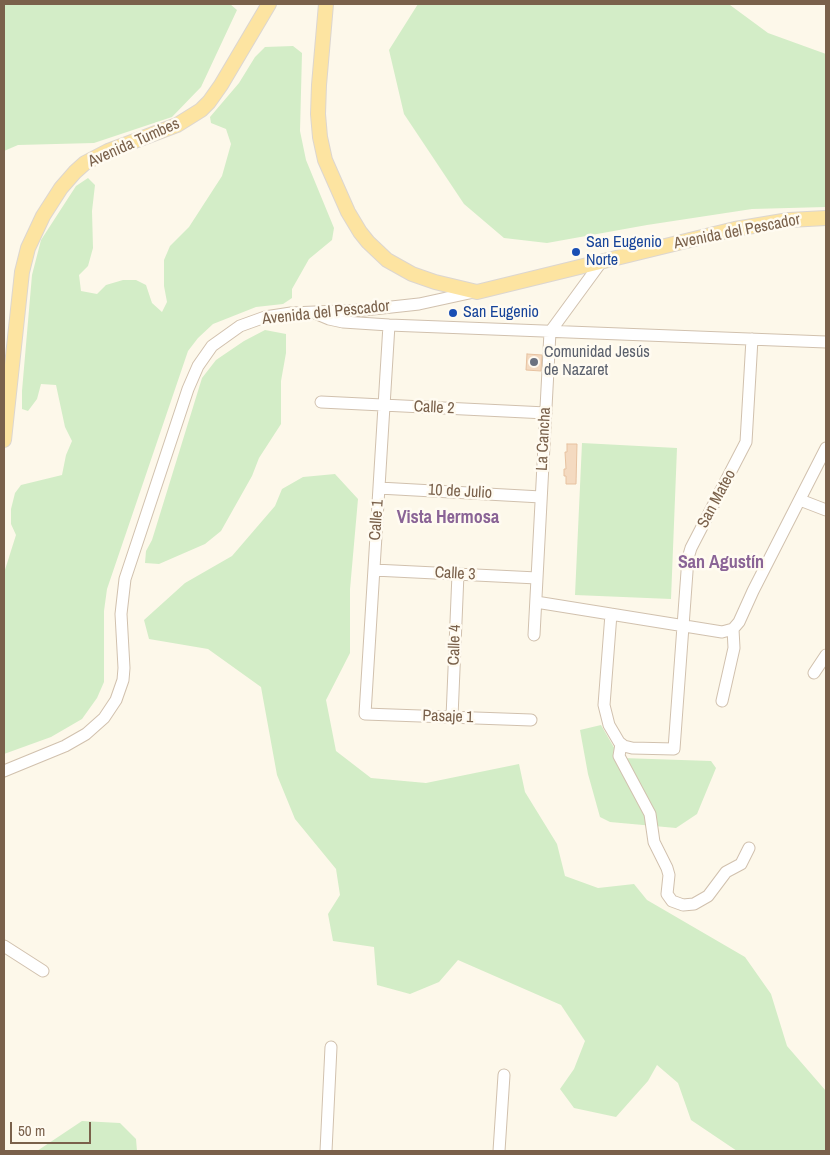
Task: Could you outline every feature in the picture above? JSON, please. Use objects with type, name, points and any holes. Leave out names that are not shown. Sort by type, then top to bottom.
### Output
[{"type":"main road","name":"Avenida Tumbes","points":[[4,440],[24,260],[32,236],[55,197],[75,172],[97,156],[177,125],[201,110],[218,90],[269,4]]},
{"type":"main road","points":[[326,4],[319,85],[318,126],[325,160],[348,212],[368,242],[387,260],[399,268],[423,278],[477,292]]},
{"type":"main road","name":"Avenida del Pescador","points":[[477,292],[602,260],[744,228],[789,220],[826,218]]},
{"type":"street","points":[[550,332],[602,260]]},
{"type":"street","name":"Avenida del Pescador","points":[[4,770],[65,746],[86,734],[104,718],[116,700],[123,680],[124,668],[121,614],[125,579],[188,390],[204,356],[212,346],[228,333],[254,320],[278,315],[364,310],[420,304],[477,292]]},
{"type":"street","points":[[312,312],[343,322],[389,325],[826,342]]},
{"type":"street","name":"Calle 1","points":[[365,714],[389,325]]},
{"type":"street","name":"La Cancha","points":[[534,634],[550,332]]},
{"type":"street","name":"San Mateo","points":[[621,744],[632,748],[674,748],[682,626],[690,552],[746,442],[752,339]]},
{"type":"street","name":"Calle 2","points":[[321,402],[546,413]]},
{"type":"street","points":[[536,602],[722,632],[733,629],[739,622],[826,448]]},
{"type":"street","name":"10 de Julio","points":[[379,488],[541,497]]},
{"type":"street","points":[[800,500],[826,510]]},
{"type":"street","name":"Calle 3","points":[[374,570],[537,578]]},
{"type":"street","name":"Calle 4","points":[[452,717],[458,574]]},
{"type":"street","points":[[611,614],[604,710],[609,724],[621,744],[618,756],[650,814],[654,842],[669,875],[667,894],[672,901],[683,905],[694,904],[708,896],[726,872],[741,864],[749,848]]},
{"type":"street","points":[[722,701],[734,648],[733,629]]},
{"type":"street","points":[[814,673],[826,655]]},
{"type":"street","name":"Pasaje 1","points":[[365,714],[530,720]]},
{"type":"street","points":[[4,946],[43,971]]},
{"type":"street","points":[[326,1151],[331,1047]]},
{"type":"street","points":[[500,1151],[504,1076]]},
{"type":"green space","points":[[4,4],[230,4],[237,10],[201,87],[172,117],[94,143],[18,145],[4,151]]},
{"type":"green space","points":[[418,4],[730,5],[768,33],[826,54],[826,207],[752,209],[547,243],[504,238],[464,204],[404,114],[389,50]]},
{"type":"green space","points":[[293,46],[302,53],[300,131],[306,160],[334,228],[332,240],[309,259],[292,289],[292,298],[283,304],[256,307],[213,324],[188,351],[107,589],[104,611],[104,682],[97,698],[82,719],[51,737],[4,754],[4,573],[16,535],[11,524],[11,509],[15,493],[21,485],[62,475],[66,455],[72,441],[65,427],[56,385],[41,384],[37,399],[28,411],[22,409],[32,275],[41,240],[76,186],[88,178],[95,185],[92,211],[93,248],[88,266],[79,275],[81,291],[97,294],[106,285],[123,280],[136,280],[146,285],[152,303],[162,312],[167,302],[164,286],[164,260],[170,246],[189,227],[222,176],[231,144],[226,129],[211,123],[210,117],[239,83],[255,57],[265,47]]},
{"type":"green space","points":[[265,330],[286,334],[286,353],[281,381],[281,424],[259,458],[252,476],[221,531],[205,544],[159,564],[145,563],[146,551],[152,540],[202,378],[216,360],[244,341]]},
{"type":"green space","points":[[582,443],[677,448],[671,599],[575,595]]},
{"type":"green space","points":[[335,474],[358,499],[350,589],[350,653],[326,700],[336,751],[371,778],[426,783],[519,764],[525,792],[557,844],[565,876],[598,888],[634,884],[647,900],[745,957],[771,994],[787,1046],[826,1091],[826,1151],[737,1151],[691,1120],[678,1083],[657,1065],[648,1081],[616,1117],[574,1108],[560,1089],[574,1069],[585,1041],[561,1005],[458,960],[439,982],[410,994],[377,985],[374,947],[333,941],[328,914],[340,895],[336,869],[295,819],[277,775],[261,687],[208,649],[149,639],[144,620],[185,583],[232,556],[275,506],[282,489],[303,477]]},
{"type":"green space","points":[[601,725],[622,758],[711,761],[716,768],[697,814],[676,828],[610,822],[600,817],[588,774],[580,730]]},
{"type":"green space","points":[[82,1121],[120,1123],[136,1139],[137,1151],[37,1151]]},
{"type":"building","name":"Comunidad Jesús de Nazaret","points":[[527,354],[542,355],[541,371],[526,370]]},
{"type":"building","points":[[567,444],[577,444],[576,484],[566,484],[566,476],[564,476]]},
{"type":"place","name":"San Eugenio Norte","points":[[576,252]]},
{"type":"place","name":"San Eugenio","points":[[453,313]]},
{"type":"place","name":"Comunidad Jesús de Nazaret","points":[[534,362]]},
{"type":"district","name":"Vista Hermosa","points":[[448,518]]},
{"type":"district","name":"San Agustín","points":[[721,563]]}]
